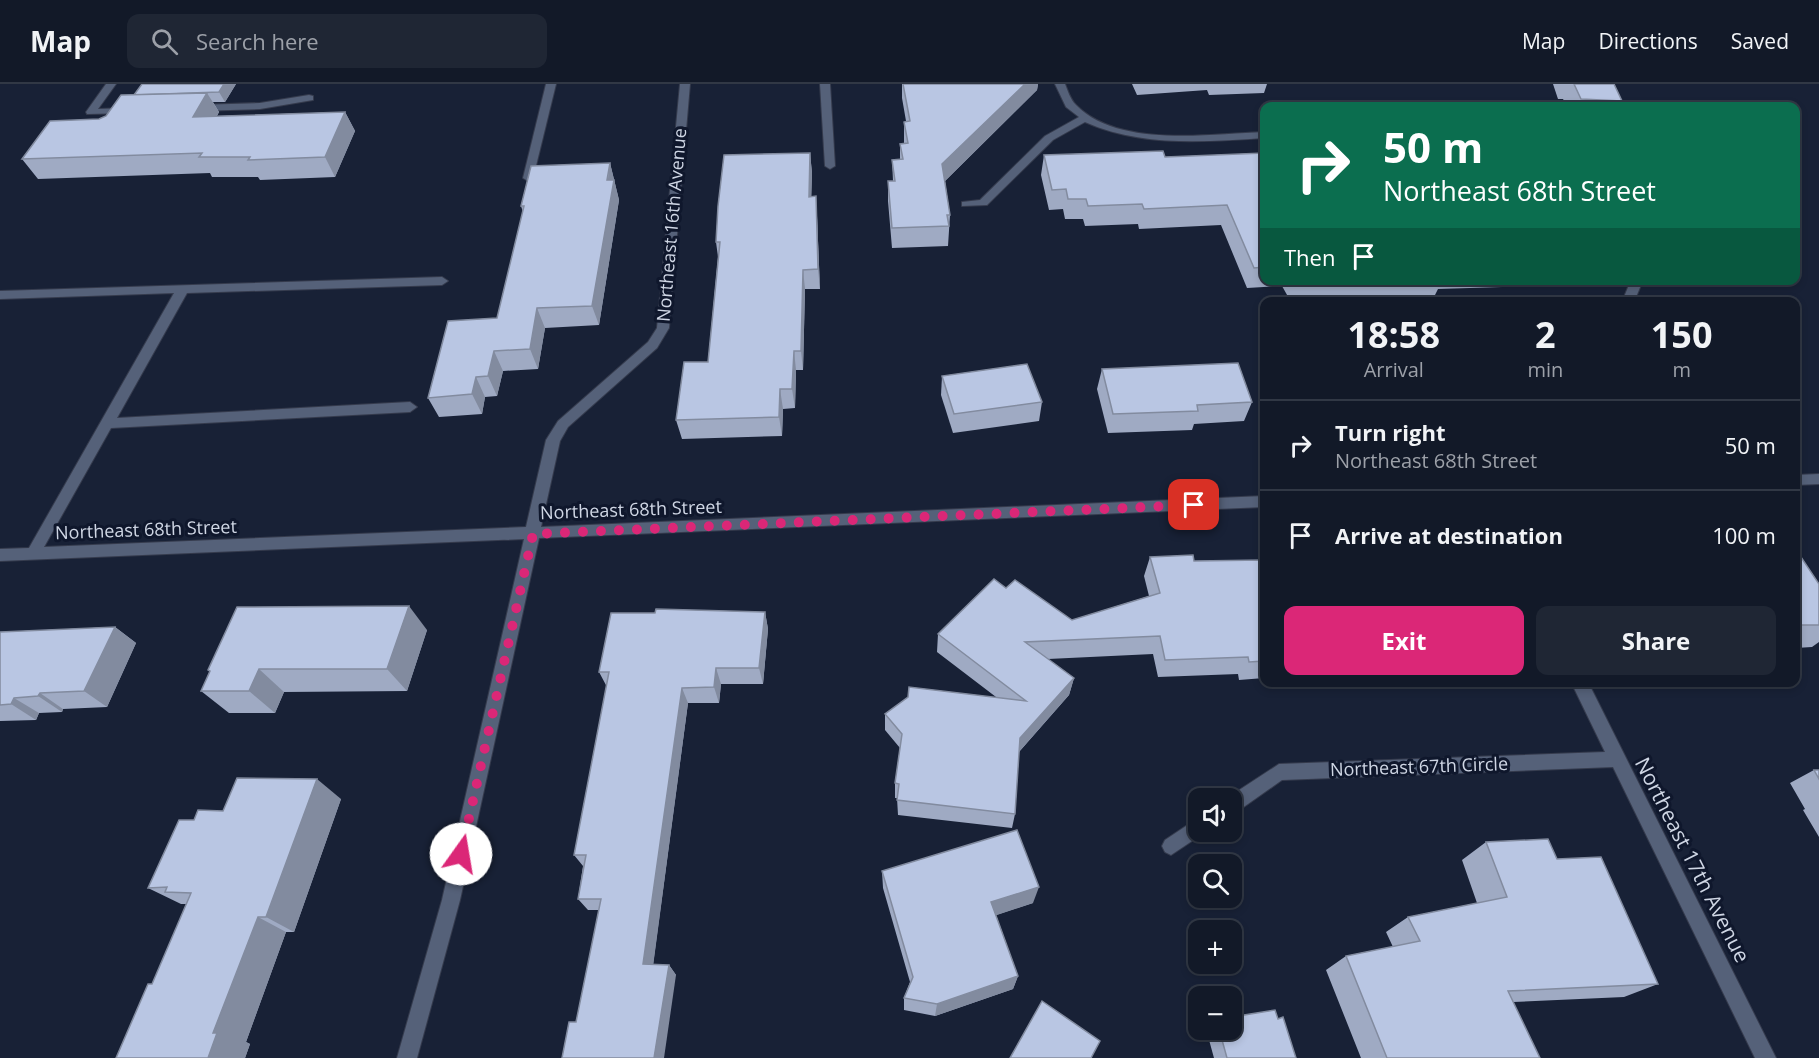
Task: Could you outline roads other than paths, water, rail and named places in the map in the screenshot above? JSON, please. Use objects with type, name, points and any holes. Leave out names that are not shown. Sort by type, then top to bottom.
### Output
[{"type":"street","points":[[111,84],[91,112],[136,110]]},
{"type":"street","points":[[528,178],[550,84]]},
{"type":"street","name":"Northeast 16th Avenue","points":[[406,1058],[451,900],[553,440],[557,431],[653,345],[663,328],[685,84]]},
{"type":"street","points":[[825,84],[830,166]]},
{"type":"street","points":[[1060,84],[1069,104],[1085,118],[1106,128],[1129,134],[1162,137],[1260,135]]},
{"type":"street","points":[[181,109],[260,106],[309,98]]},
{"type":"street","points":[[966,204],[983,203],[1050,138],[1085,118]]},
{"type":"street","points":[[0,295],[442,281]]},
{"type":"street","points":[[33,554],[183,289]]},
{"type":"street","points":[[108,423],[410,407]]},
{"type":"street","points":[[1800,480],[1819,479]]},
{"type":"street","name":"Northeast 68th Street","points":[[1,557],[1260,502]]},
{"type":"street","name":"Northeast 17th Avenue","points":[[1581,687],[1766,1058]]},
{"type":"street","name":"Northeast 67th Circle","points":[[1242,798],[1279,772],[1617,759]]},
{"type":"street","points":[[1171,846],[1188,834]]}]
